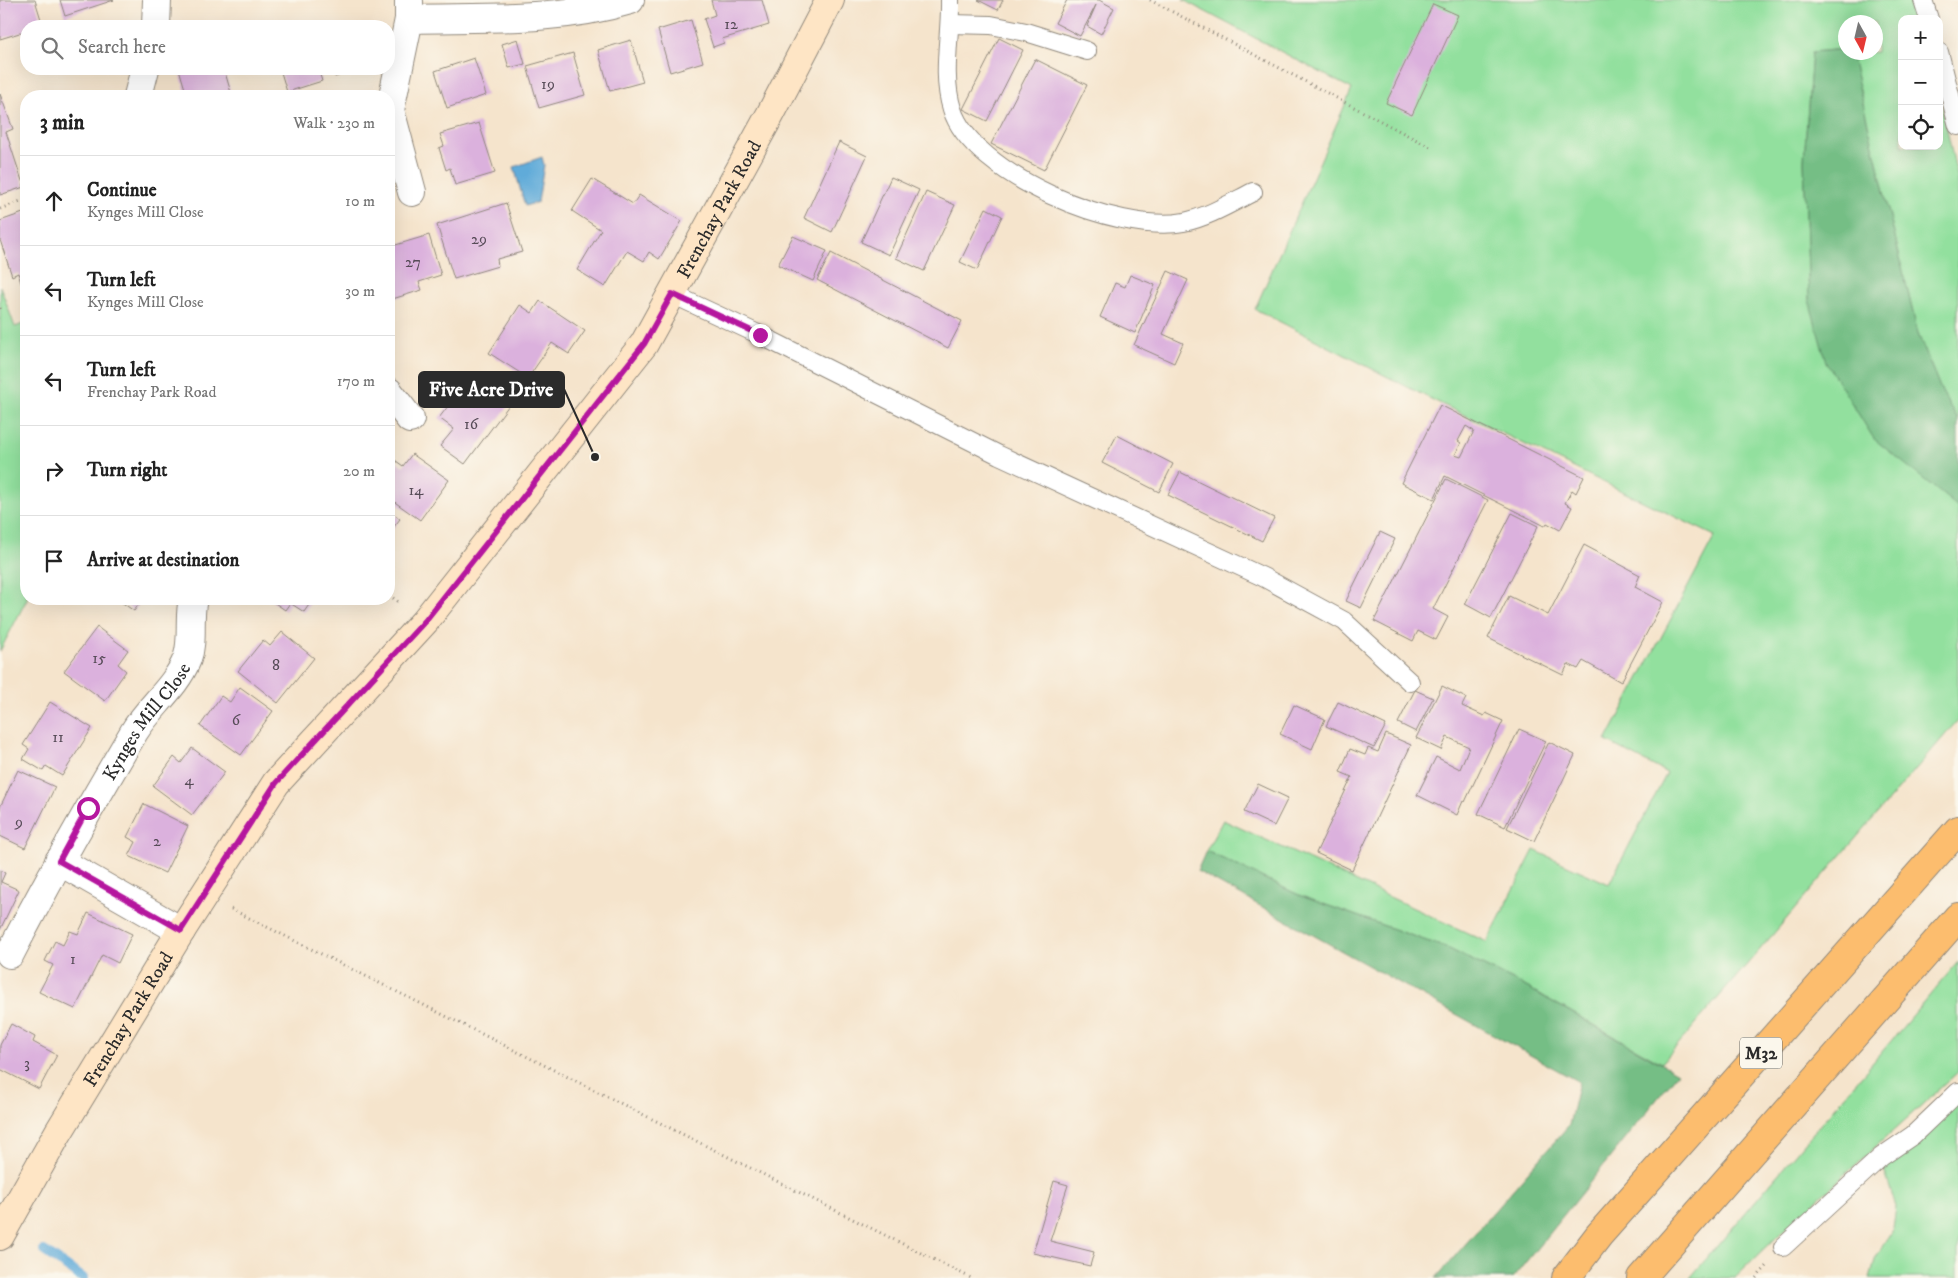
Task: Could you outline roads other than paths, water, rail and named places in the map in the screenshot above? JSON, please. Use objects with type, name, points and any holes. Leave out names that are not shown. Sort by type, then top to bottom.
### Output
[{"type":"highway","name":"M32","points":[[1566,1278],[1600,1235],[1958,830]]},
{"type":"highway","points":[[1641,1278],[1958,917]]},
{"type":"main road","name":"Frenchay Park Road","points":[[0,1236],[58,1133],[181,930],[276,783],[425,621],[644,344],[770,116],[830,0]]},
{"type":"street","points":[[156,20],[157,0]]},
{"type":"street","points":[[393,90],[409,9],[523,18],[594,10],[630,0]]},
{"type":"street","points":[[140,90],[143,75]]},
{"type":"street","points":[[395,131],[412,192]]},
{"type":"street","points":[[395,400],[410,419]]},
{"type":"street","name":"Kynges Mill Close","points":[[10,954],[59,861],[135,730],[177,676],[187,658],[192,626],[193,605]]},
{"type":"street","points":[[59,861],[181,930]]},
{"type":"lane","points":[[950,0],[947,87],[952,110],[963,133],[975,146],[1012,175],[1088,212],[1143,223],[1183,222],[1216,211],[1253,192]]},
{"type":"lane","points":[[1923,0],[1928,15]]},
{"type":"lane","points":[[950,24],[991,25],[1017,30],[1087,51]]},
{"type":"lane","points":[[1941,60],[1958,126]]},
{"type":"lane","points":[[672,294],[760,335],[999,455],[1263,577],[1344,621],[1410,682]]},
{"type":"lane","points":[[1783,1247],[1880,1156],[1913,1135],[1958,1092]]},
{"type":"water","points":[[542,157],[544,165],[538,202],[525,206],[514,167]]},
{"type":"waterway","points":[[44,1251],[83,1278]]},
{"type":"place","name":"Five Acre Drive","points":[[595,457]]}]
